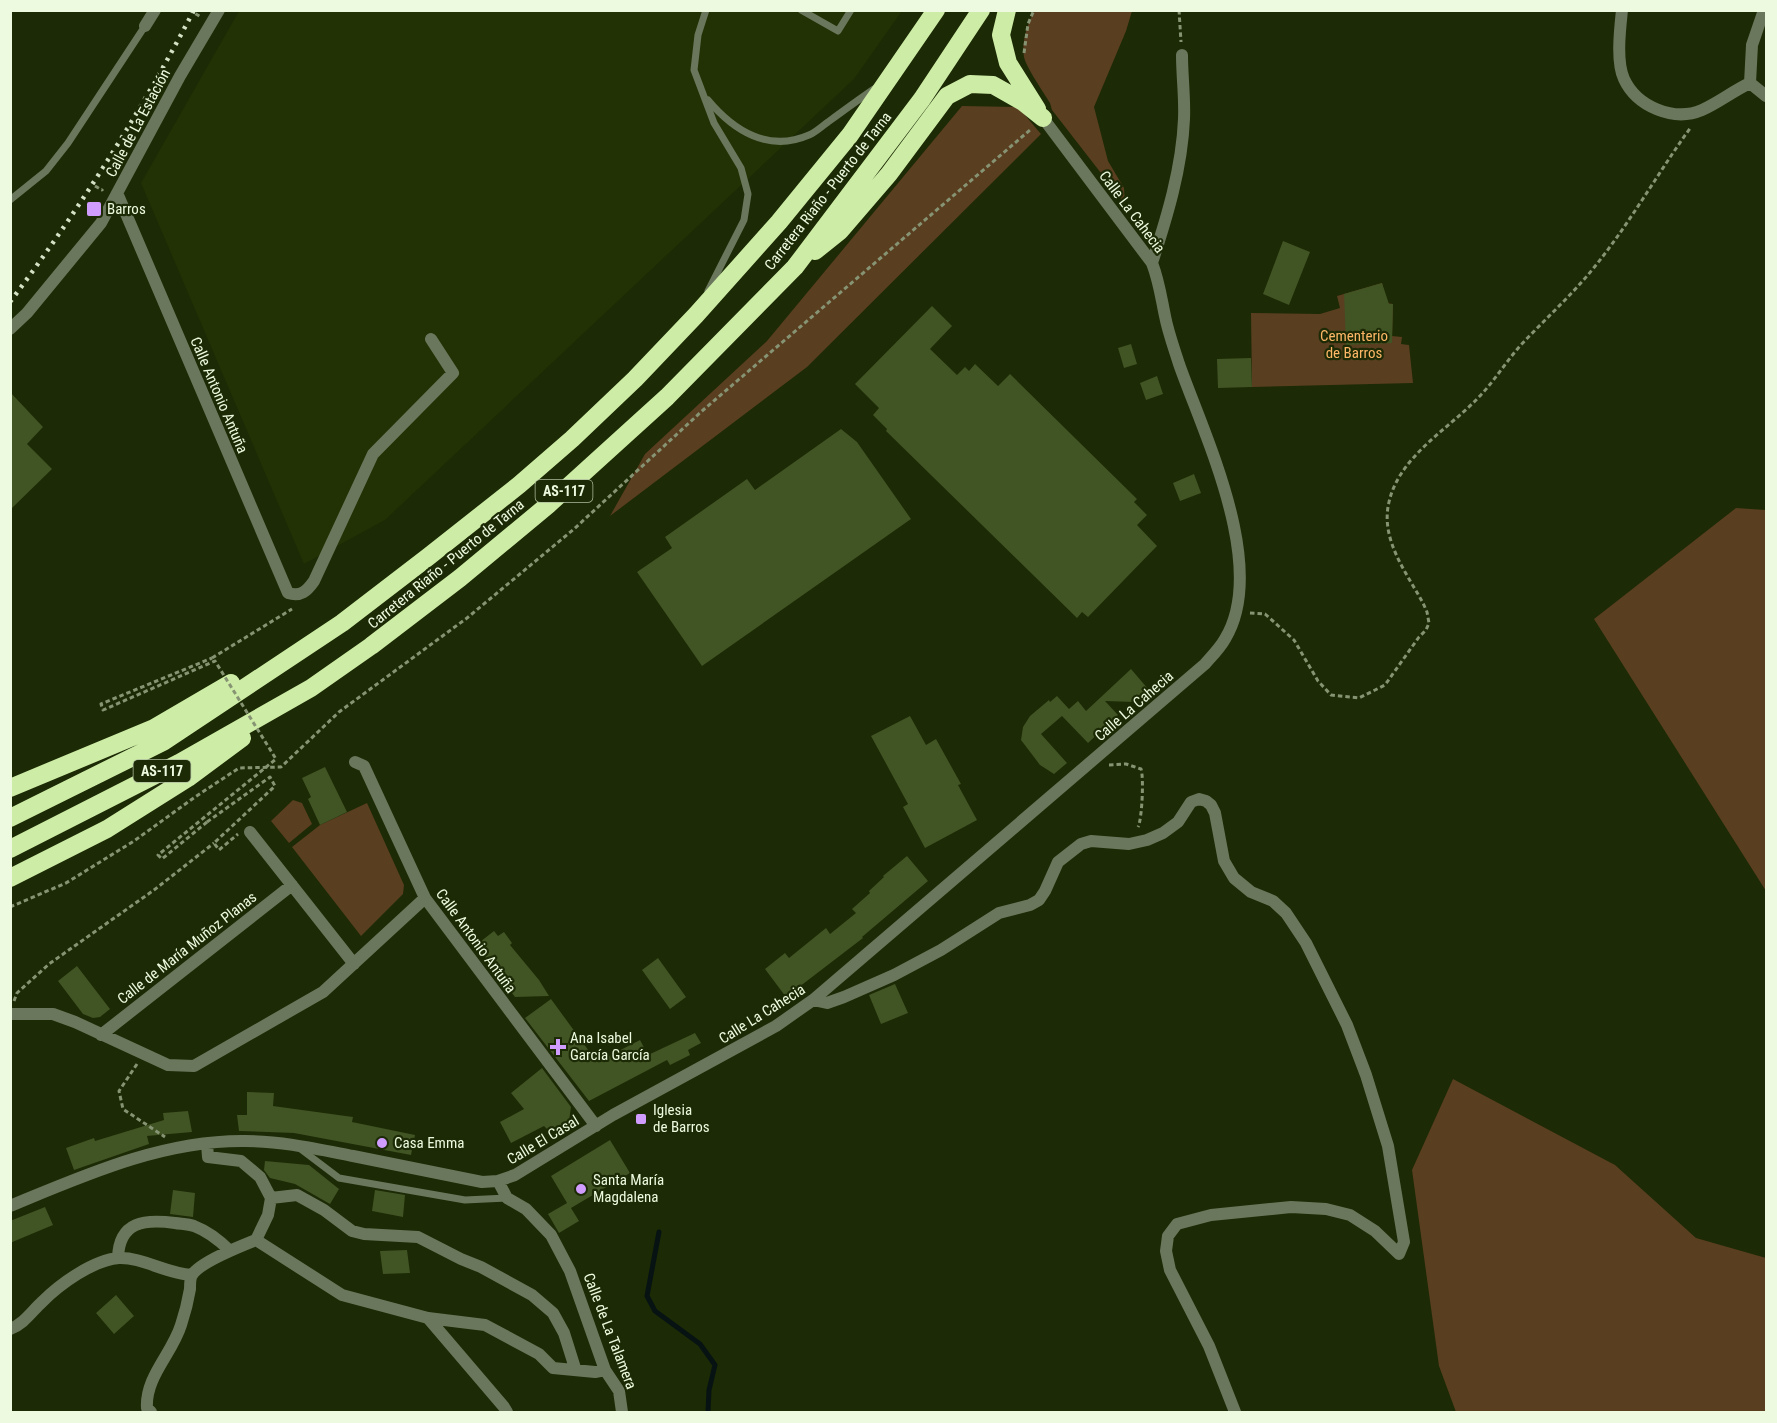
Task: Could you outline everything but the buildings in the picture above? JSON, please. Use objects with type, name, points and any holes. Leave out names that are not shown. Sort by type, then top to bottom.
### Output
[{"type":"highway","name":"Carretera Riaño - Puerto de Tarna","points":[[10,818],[163,742],[351,616],[519,485],[572,439],[635,379],[696,315],[786,213],[850,135],[936,10]]},
{"type":"highway","name":"Carretera Riaño - Puerto de Tarna","points":[[10,849],[179,763],[311,688],[380,640],[548,505],[668,397],[795,267],[922,99],[981,10]]},
{"type":"highway","points":[[1006,10],[1001,35],[1008,63],[1043,118]]},
{"type":"highway","points":[[795,267],[840,231],[889,174],[948,96],[970,84],[993,85],[1023,102],[1043,118]]},
{"type":"highway","points":[[10,788],[154,728],[246,674],[278,665]]},
{"type":"highway","points":[[10,878],[107,829],[170,789],[311,688]]},
{"type":"street","points":[[145,26],[155,10]]},
{"type":"street","name":"Calle de La Estación","points":[[10,329],[27,313],[101,224],[180,76],[219,10]]},
{"type":"street","points":[[1622,10],[1621,62],[1624,79],[1636,95],[1658,111],[1680,115],[1701,110],[1750,83]]},
{"type":"street","points":[[1750,83],[1752,45],[1764,10]]},
{"type":"street","points":[[1152,263],[1165,225],[1181,150],[1184,118],[1182,55]]},
{"type":"street","points":[[1750,83],[1767,96]]},
{"type":"street","name":"Calle La Cahecia","points":[[596,1126],[747,1043],[776,1026],[813,999],[1094,761],[1205,664],[1226,639],[1236,612],[1239,591],[1238,559],[1225,486],[1180,364],[1165,317],[1160,283],[1152,263],[1043,118]]},
{"type":"street","name":"Calle Antonio Antuña","points":[[118,195],[288,593],[301,594]]},
{"type":"street","points":[[301,594],[314,581],[373,454],[453,373],[430,339]]},
{"type":"street","name":"Calle Antonio Antuña","points":[[355,762],[364,766],[425,898],[596,1126]]},
{"type":"street","points":[[813,999],[826,1003],[844,997],[932,955],[999,914],[1039,900],[1058,862],[1081,844],[1091,841],[1129,844],[1147,840],[1178,822],[1191,802],[1199,799],[1211,805],[1215,813],[1224,861],[1234,878],[1251,892],[1273,901],[1286,914],[1306,943],[1347,1025],[1366,1075],[1388,1146],[1404,1242],[1399,1254],[1375,1231],[1350,1215],[1326,1209],[1291,1207],[1268,1209],[1211,1215],[1177,1224],[1168,1236],[1166,1251],[1170,1270],[1209,1346],[1235,1413]]},
{"type":"street","points":[[248,829],[354,964]]},
{"type":"street","name":"Calle de María Muñoz Planas","points":[[100,1035],[292,885]]},
{"type":"street","points":[[12,1008],[53,1014],[168,1065],[194,1066],[323,992],[425,898]]},
{"type":"street","name":"Calle El Casal","points":[[10,1206],[117,1164],[169,1149],[244,1140],[293,1144],[482,1182],[498,1181],[515,1175],[596,1126]]},
{"type":"street","points":[[151,1413],[147,1408],[146,1396],[150,1383],[181,1326],[192,1275],[229,1250],[256,1240],[268,1215],[271,1198],[260,1177],[241,1161],[208,1157],[207,1144]]},
{"type":"street","name":"Calle de La Talamera","points":[[498,1181],[507,1198],[526,1209],[551,1235],[570,1271],[605,1370],[619,1391],[622,1413]]},
{"type":"street","points":[[271,1198],[297,1195],[324,1210],[352,1231],[363,1234],[418,1237],[481,1267],[532,1295],[554,1313],[564,1333],[575,1368]]},
{"type":"street","points":[[118,1258],[118,1249],[126,1232],[133,1225],[154,1220],[194,1226],[220,1241],[229,1250]]},
{"type":"street","points":[[256,1240],[342,1294],[428,1318],[486,1325],[539,1354],[553,1368],[575,1368],[595,1372],[605,1370]]},
{"type":"street","points":[[10,1329],[22,1322],[60,1285],[108,1260],[118,1258],[181,1275],[192,1275]]},
{"type":"street","points":[[428,1318],[507,1413]]},
{"type":"lane","points":[[696,315],[744,219],[748,194],[741,168],[714,123],[694,70],[698,35],[706,10]]},
{"type":"lane","points":[[801,10],[838,31],[851,10]]},
{"type":"lane","points":[[10,200],[46,171],[68,143],[145,26]]},
{"type":"lane","points":[[703,95],[723,118],[744,132],[764,139],[786,141],[810,135],[893,75]]},
{"type":"lane","points":[[293,1144],[339,1178],[465,1200],[507,1198]]},
{"type":"path","points":[[1024,58],[1028,24],[1034,10]]},
{"type":"path","points":[[1179,10],[1182,55]]},
{"type":"path","points":[[1236,612],[1265,614],[1294,640],[1318,681],[1331,695],[1359,698],[1385,685],[1429,623],[1423,603],[1390,540],[1387,521],[1389,501],[1398,481],[1416,454],[1478,399],[1518,348],[1592,270],[1636,212],[1701,110]]},
{"type":"path","points":[[10,907],[66,883],[134,841],[195,796],[239,768],[281,767],[339,712],[467,618],[574,530],[702,411],[1043,118]]},
{"type":"path","points":[[12,1008],[18,993],[48,964],[154,890],[214,843],[275,786],[270,777],[207,822],[162,859],[158,855],[276,759],[215,661],[103,710],[102,704],[212,658],[296,607],[301,594]]},
{"type":"path","points":[[1094,761],[1105,765],[1126,764],[1141,769],[1144,776],[1141,800],[1142,818],[1137,829]]},
{"type":"path","points":[[214,843],[219,850],[248,829]]},
{"type":"path","points":[[144,1054],[119,1091],[123,1109],[167,1138],[169,1149]]},
{"type":"shaded area","points":[[239,11],[902,11],[854,79],[385,520],[304,564],[141,183]]},
{"type":"green space","points":[[1034,11],[1132,11],[1094,107],[1108,161],[1124,188],[1125,204],[1052,110],[1028,67],[1023,45]]},
{"type":"green space","points":[[962,106],[1018,107],[1041,134],[807,367],[610,516],[645,454],[767,341]]},
{"type":"green space","name":"Cementerio de Barros","points":[[1382,283],[1387,303],[1393,304],[1392,336],[1402,337],[1401,344],[1409,345],[1413,383],[1252,387],[1251,313],[1320,314],[1340,308],[1337,296]]},
{"type":"green space","points":[[1736,508],[1766,510],[1766,891],[1594,619]]},
{"type":"green space","points":[[293,800],[302,803],[312,824],[289,843],[271,821]]},
{"type":"green space","points":[[367,803],[404,885],[403,894],[361,936],[292,847],[320,825]]},
{"type":"green space","points":[[1453,1079],[1615,1165],[1696,1238],[1766,1258],[1766,1412],[1456,1412],[1439,1366],[1412,1170]]},
{"type":"waterway","points":[[659,1232],[647,1296],[655,1311],[700,1344],[715,1365],[709,1390],[708,1412]]},
{"type":"railway","points":[[10,302],[108,160],[153,86],[194,10]]},
{"type":"place","name":"Barros","points":[[94,209]]},
{"type":"place","name":"Ana Isabel García García","points":[[558,1047]]},
{"type":"place","name":"Iglesia de Barros","points":[[641,1119]]},
{"type":"place","name":"Casa Emma","points":[[382,1143]]},
{"type":"place","name":"Santa María Magdalena","points":[[581,1189]]}]
